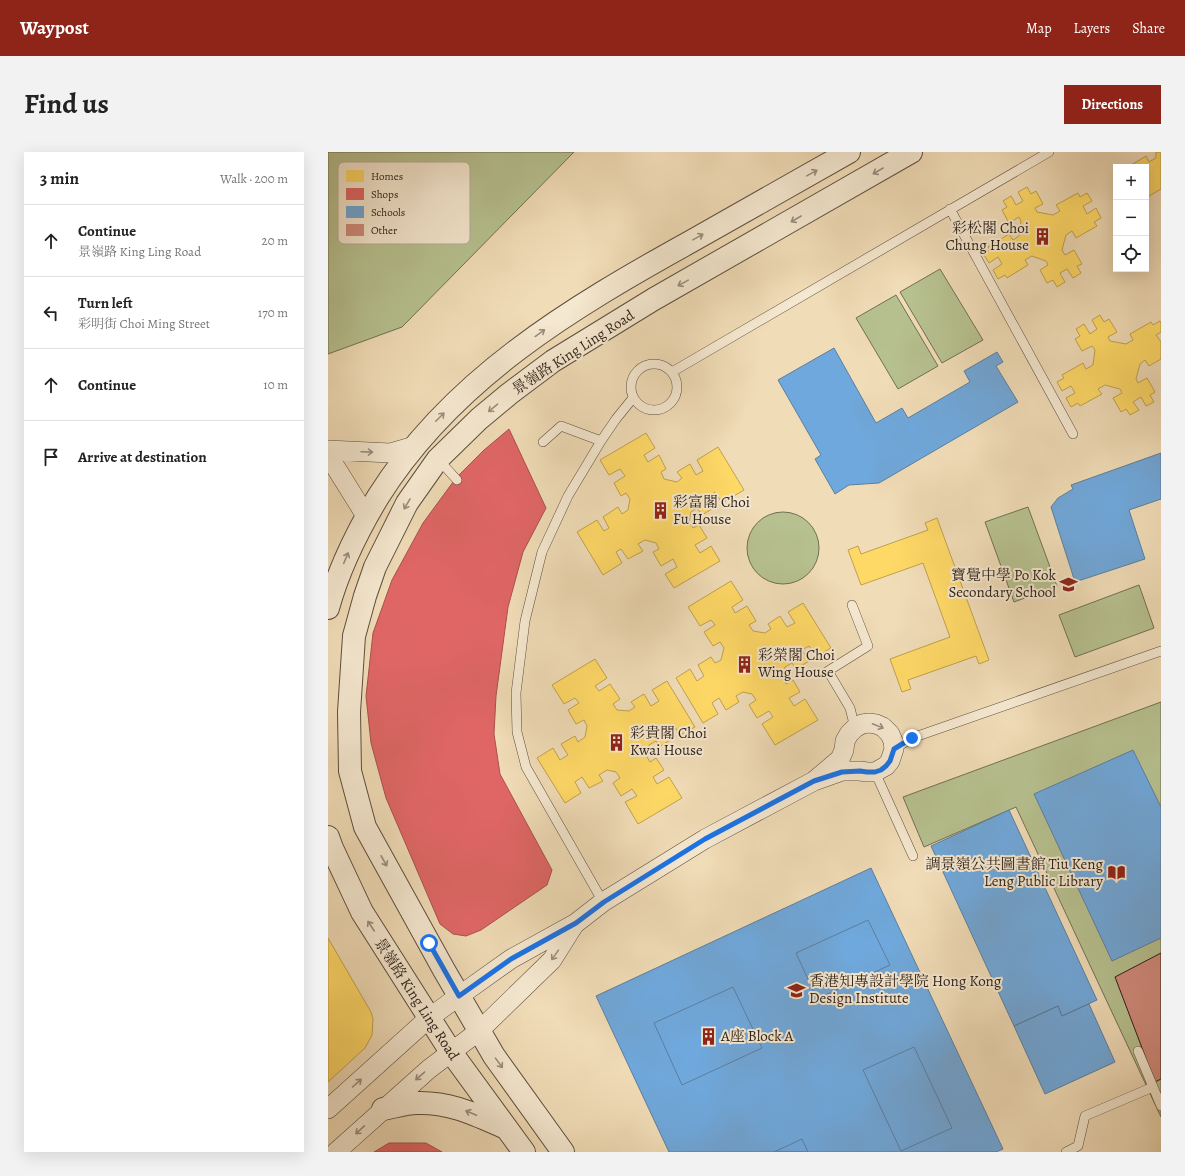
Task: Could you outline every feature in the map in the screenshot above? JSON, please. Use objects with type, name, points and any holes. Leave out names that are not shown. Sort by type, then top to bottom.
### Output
[{"type":"street","name":"景嶺路 King Ling Road","points":[[328,608],[341,569],[353,542],[366,516],[394,472],[414,446],[455,402],[480,380],[546,328],[632,274],[849,152]]},
{"type":"street","name":"景嶺路 King Ling Road","points":[[564,1152],[494,1056],[365,827],[350,771],[349,712],[354,636],[375,567],[406,503],[438,459],[479,419],[509,394],[554,361],[654,299],[911,152]]},
{"type":"street","points":[[328,450],[390,453],[414,446]]},
{"type":"street","points":[[328,455],[366,516]]},
{"type":"street","points":[[328,1109],[430,1018],[511,959],[576,923],[604,902],[705,839],[814,781],[840,759],[844,750],[845,741],[855,728],[862,724],[869,723],[883,727],[890,734],[894,749],[893,755],[886,766],[875,772],[842,772],[814,781]]},
{"type":"street","name":"景嶺路 King Ling Road","points":[[328,837],[362,912],[451,1052],[524,1152]]},
{"type":"street","points":[[336,1152],[428,1069],[479,1030],[552,960],[576,923]]},
{"type":"street","points":[[383,1109],[417,1103],[442,1105],[459,1108],[507,1128]]},
{"type":"lane","points":[[672,372],[1049,152]]},
{"type":"lane","points":[[950,209],[1073,434]]},
{"type":"lane","points":[[659,364],[672,372],[676,379],[677,387],[673,401],[667,407],[652,411],[638,405],[633,398],[631,391],[633,376],[638,370],[644,366],[659,364]]},
{"type":"lane","points":[[604,902],[526,767],[517,732],[516,693],[524,621],[542,552],[568,496],[601,441],[633,398]]},
{"type":"lane","points":[[543,442],[561,426],[601,441]]},
{"type":"lane","points":[[438,459],[457,480]]},
{"type":"lane","points":[[852,605],[868,646],[828,671],[850,708],[855,728]]},
{"type":"lane","points":[[894,749],[912,738],[1161,651]]},
{"type":"lane","points":[[875,772],[913,856]]},
{"type":"lane","points":[[1138,1051],[1161,1106]]},
{"type":"lane","points":[[1066,1152],[1078,1146],[1085,1116],[1153,1087]]},
{"type":"green space","points":[[328,152],[574,152],[402,327],[328,354]]},
{"type":"green space","points":[[940,269],[983,340],[942,363],[900,292]]},
{"type":"green space","points":[[896,295],[938,366],[898,389],[856,318]]},
{"type":"green space","points":[[1028,507],[1057,586],[1014,602],[985,522]]},
{"type":"green space","points":[[783,512],[803,518],[813,528],[819,548],[813,568],[803,578],[783,584],[763,578],[753,568],[747,548],[753,528],[763,518]]},
{"type":"green space","points":[[1139,585],[1154,628],[1075,657],[1059,615]]},
{"type":"green space","points":[[1161,702],[1161,1117],[1016,807],[924,847],[903,797]]},
{"type":"building: Homes","points":[[1156,152],[1161,152],[1161,189],[1149,196],[1149,164],[1133,164],[1146,156],[1149,162],[1156,158]]},
{"type":"building: Homes","name":"彩松閣 Choi Chung House","points":[[1027,187],[1031,194],[1036,191],[1043,204],[1035,208],[1037,212],[1053,215],[1060,211],[1056,205],[1078,193],[1080,197],[1087,193],[1092,201],[1083,206],[1087,214],[1096,208],[1101,218],[1094,222],[1097,226],[1076,238],[1072,231],[1066,235],[1062,250],[1065,255],[1074,250],[1082,264],[1077,266],[1081,273],[1073,278],[1067,269],[1060,273],[1065,282],[1057,287],[1053,280],[1047,283],[1040,270],[1048,265],[1046,261],[1032,256],[1025,260],[1028,265],[1007,278],[1005,275],[998,279],[993,270],[1002,264],[998,257],[989,263],[983,253],[990,250],[988,247],[1009,234],[1013,240],[1019,236],[1021,221],[1019,217],[1009,223],[1002,210],[1007,207],[1003,201],[1011,196],[1016,205],[1023,201],[1018,192]]},
{"type":"building: Homes","points":[[1100,315],[1104,322],[1109,319],[1117,332],[1108,337],[1110,341],[1126,344],[1133,340],[1130,334],[1151,322],[1153,325],[1160,321],[1161,323],[1161,332],[1156,335],[1161,342],[1161,359],[1149,366],[1145,360],[1140,364],[1136,379],[1138,383],[1147,378],[1155,392],[1150,395],[1154,402],[1146,406],[1141,397],[1133,402],[1139,410],[1130,415],[1126,409],[1121,412],[1113,398],[1122,393],[1120,389],[1105,385],[1098,389],[1102,394],[1080,406],[1078,403],[1071,407],[1066,398],[1075,393],[1071,386],[1062,391],[1057,382],[1064,378],[1062,375],[1083,363],[1086,369],[1093,365],[1095,350],[1092,346],[1082,351],[1075,339],[1080,336],[1076,329],[1084,324],[1090,334],[1097,329],[1092,320]]},
{"type":"building: Homes","name":"彩富閣 Choi Fu House","points":[[646,433],[655,448],[644,455],[648,462],[659,455],[666,469],[661,472],[664,479],[677,482],[682,478],[677,472],[690,464],[696,475],[703,471],[697,460],[718,447],[744,490],[722,503],[715,492],[709,496],[715,507],[702,515],[697,508],[691,512],[689,522],[693,528],[699,525],[707,538],[695,545],[700,553],[711,546],[720,561],[674,588],[665,574],[677,567],[673,559],[661,566],[653,552],[659,549],[656,543],[645,540],[638,544],[643,551],[628,559],[621,549],[616,552],[622,563],[603,575],[577,532],[597,520],[604,531],[609,528],[603,517],[618,507],[622,514],[628,510],[630,499],[626,493],[621,496],[614,483],[625,476],[620,469],[609,475],[600,460]]},
{"type":"building: Homes","points":[[937,518],[989,660],[979,664],[976,656],[908,680],[911,689],[902,692],[890,659],[950,637],[923,563],[861,585],[848,550],[858,546],[861,554],[928,530],[925,523]]},
{"type":"building: Homes","name":"彩榮閣 Choi Wing House","points":[[731,581],[743,600],[732,607],[735,613],[747,606],[756,621],[749,625],[753,631],[765,633],[771,629],[768,624],[780,616],[787,627],[795,623],[788,612],[803,603],[831,648],[816,657],[809,646],[802,650],[809,661],[796,669],[792,663],[785,667],[783,679],[786,684],[793,680],[800,692],[789,698],[794,706],[805,699],[818,720],[775,745],[762,724],[773,717],[769,711],[757,718],[749,705],[756,700],[752,694],[743,692],[736,696],[739,702],[726,710],[719,698],[712,703],[718,714],[703,723],[676,678],[690,669],[697,681],[704,676],[698,665],[711,657],[715,663],[721,660],[724,648],[720,642],[713,646],[704,632],[715,625],[711,620],[700,626],[688,607]]},
{"type":"building: Homes","name":"彩貴閣 Choi Kwai House","points":[[595,659],[607,678],[595,686],[599,691],[610,684],[620,699],[613,704],[617,710],[629,711],[635,707],[631,702],[644,694],[651,706],[659,701],[652,690],[667,681],[695,727],[680,735],[673,724],[665,728],[672,739],[659,747],[656,741],[649,745],[647,757],[650,762],[656,758],[664,770],[653,777],[657,784],[669,777],[682,798],[638,824],[625,802],[637,796],[632,789],[621,796],[613,783],[620,778],[616,772],[607,770],[599,775],[603,781],[589,788],[582,777],[575,782],[581,793],[565,803],[537,758],[553,748],[560,760],[568,755],[561,744],[575,736],[578,742],[585,737],[587,726],[584,720],[576,724],[568,710],[579,703],[575,698],[564,704],[552,685]]},
{"type":"building: Homes","points":[[328,938],[371,1012],[373,1019],[372,1035],[365,1048],[328,1082]]},
{"type":"building: Shops","points":[[509,429],[546,508],[523,552],[508,607],[496,696],[494,734],[500,774],[552,870],[547,885],[481,930],[466,936],[453,934],[440,924],[386,798],[371,743],[366,696],[373,633],[392,580],[423,523],[456,478],[484,450]]},
{"type":"building: Shops","points":[[389,1143],[426,1143],[442,1152],[374,1152]]},
{"type":"building: Schools","points":[[834,348],[876,423],[902,408],[908,418],[970,382],[964,371],[997,352],[1003,362],[996,366],[1018,402],[879,483],[849,485],[835,494],[815,459],[821,455],[778,380]]},
{"type":"building: Schools","points":[[1161,453],[1161,499],[1129,510],[1145,559],[1075,582],[1051,507],[1058,498],[1073,489],[1071,485]]},
{"type":"building: Schools","name":"調景嶺公共圖書館 Tiu Keng Leng Public Library","points":[[1133,750],[1161,807],[1161,938],[1112,961],[1034,794]]},
{"type":"building: Schools","points":[[1009,810],[1097,1000],[1062,1016],[1058,1006],[1014,1026],[931,846]]},
{"type":"building: Schools","name":"香港知專設計學院 Hong Kong Design Institute","points":[[871,868],[1003,1149],[996,1152],[669,1152],[596,996]]},
{"type":"building: Schools","points":[[868,920],[890,965],[817,999],[796,953]]},
{"type":"building: Schools","name":"A座 Block A","points":[[733,987],[762,1048],[682,1085],[654,1023]]},
{"type":"building: Schools","points":[[1089,1004],[1115,1062],[1045,1094],[1014,1026],[1058,1006],[1062,1016]]},
{"type":"building: Schools","points":[[914,1047],[952,1128],[901,1151],[863,1070]]},
{"type":"building: Schools","points":[[802,1139],[808,1152],[774,1152]]},
{"type":"building: Other","points":[[1161,953],[1161,1079],[1155,1082],[1115,977]]},
{"type":"place","name":"彩松閣 Choi Chung House","points":[[1042,237]]},
{"type":"place","name":"彩富閣 Choi Fu House","points":[[660,511]]},
{"type":"place","name":"寶覺中學 Po Kok Secondary School","points":[[1069,584]]},
{"type":"place","name":"彩榮閣 Choi Wing House","points":[[745,664]]},
{"type":"place","name":"彩貴閣 Choi Kwai House","points":[[617,742]]},
{"type":"place","name":"調景嶺公共圖書館 Tiu Keng Leng Public Library","points":[[1116,873]]},
{"type":"place","name":"香港知專設計學院 Hong Kong Design Institute","points":[[796,990]]},
{"type":"place","name":"A座 Block A","points":[[708,1036]]},
{"type":"route","points":[[429,943],[459,996],[511,959],[576,923],[604,902],[705,839],[814,781],[842,772],[875,772],[881,770],[890,761],[894,749],[912,738]]}]
